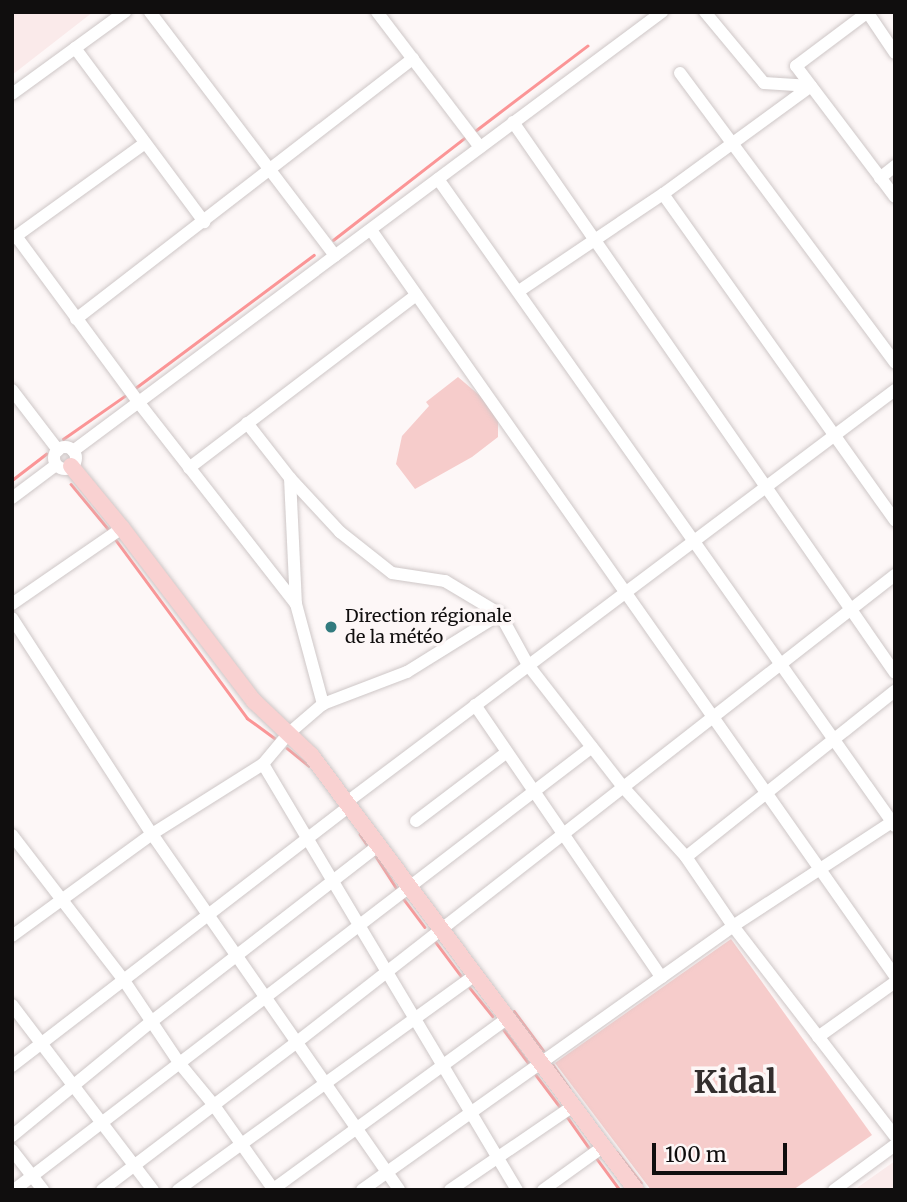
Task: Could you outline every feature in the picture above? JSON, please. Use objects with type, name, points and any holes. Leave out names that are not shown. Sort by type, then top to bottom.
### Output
[{"type":"main road","points":[[67,461],[122,528],[254,701],[311,755],[636,1190]]},
{"type":"street","points":[[12,94],[125,12]]},
{"type":"street","points":[[150,12],[335,256]]},
{"type":"street","points":[[377,12],[480,146]]},
{"type":"street","points":[[12,498],[67,461],[139,403],[662,12]]},
{"type":"street","points":[[705,12],[764,83],[811,86]]},
{"type":"street","points":[[895,53],[868,13],[796,66],[895,197]]},
{"type":"street","points":[[75,48],[204,222]]},
{"type":"street","points":[[76,319],[413,58]]},
{"type":"street","points":[[680,73],[895,363]]},
{"type":"street","points":[[519,291],[663,194],[811,86]]},
{"type":"street","points":[[513,122],[895,673]]},
{"type":"street","points":[[145,143],[14,238],[296,604]]},
{"type":"street","points":[[880,178],[895,166]]},
{"type":"street","points":[[362,1190],[733,926],[894,823],[438,179]]},
{"type":"street","points":[[663,194],[895,521]]},
{"type":"street","points":[[371,230],[895,976]]},
{"type":"street","points":[[189,468],[415,296]]},
{"type":"street","points":[[12,390],[58,450],[54,459],[67,461]]},
{"type":"street","points":[[12,1066],[528,664],[764,485],[895,390]]},
{"type":"street","points":[[247,423],[290,478],[340,532],[392,573],[445,581],[500,614],[528,664],[623,787],[686,857],[733,926],[895,1136]]},
{"type":"street","points":[[290,478],[296,604],[323,704]]},
{"type":"street","points":[[12,604],[122,528]]},
{"type":"street","points":[[102,1190],[297,1042],[895,575]]},
{"type":"street","points":[[12,936],[152,834],[263,764],[288,734],[323,704],[407,672],[500,614]]},
{"type":"street","points":[[12,618],[152,834],[399,1190]]},
{"type":"street","points":[[686,857],[895,691]]},
{"type":"street","points":[[475,705],[661,977]]},
{"type":"street","points":[[14,1190],[592,747]]},
{"type":"street","points":[[416,821],[506,752]]},
{"type":"street","points":[[263,764],[517,1190]]},
{"type":"street","points":[[12,835],[123,979],[150,1022],[213,1104],[273,1190],[355,1127],[443,1067],[508,1018]]},
{"type":"street","points":[[12,1136],[150,1022],[238,957],[378,846]]},
{"type":"street","points":[[178,1190],[475,975]]},
{"type":"street","points":[[818,1037],[895,982]]},
{"type":"street","points":[[12,1005],[153,1190]]},
{"type":"street","points":[[450,1190],[573,1106]]},
{"type":"street","points":[[834,1190],[895,1145]]},
{"type":"street","points":[[543,1190],[604,1146]]},
{"type":"street","points":[[12,1150],[43,1190]]},
{"type":"shaded area","points":[[12,12],[93,12],[12,75]]},
{"type":"shaded area","points":[[458,377],[492,406],[498,420],[498,437],[472,457],[415,489],[396,464],[402,436],[429,406],[426,402]]},
{"type":"shaded area","points":[[731,939],[872,1135],[793,1190],[651,1190],[555,1063]]},
{"type":"shaded area","points":[[895,1161],[895,1190],[854,1190]]},
{"type":"waterway","points":[[475,131],[587,46]]},
{"type":"waterway","points":[[333,240],[466,137]]},
{"type":"waterway","points":[[134,389],[314,255]]},
{"type":"waterway","points":[[63,439],[126,395]]},
{"type":"waterway","points":[[12,480],[46,454]]},
{"type":"waterway","points":[[71,484],[110,531]]},
{"type":"waterway","points":[[116,540],[247,718],[275,738]]},
{"type":"waterway","points":[[287,748],[309,766]]},
{"type":"waterway","points":[[360,834],[368,846]]},
{"type":"waterway","points":[[374,853],[397,889]]},
{"type":"waterway","points":[[403,898],[425,927]]},
{"type":"waterway","points":[[435,941],[462,977]]},
{"type":"waterway","points":[[470,988],[493,1016]]},
{"type":"waterway","points":[[514,1011],[543,1050]]},
{"type":"waterway","points":[[504,1030],[530,1065]]},
{"type":"waterway","points":[[553,1065],[569,1088]]},
{"type":"waterway","points":[[536,1075],[561,1108]]},
{"type":"waterway","points":[[566,1115],[590,1149]]},
{"type":"waterway","points":[[617,1152],[641,1183]]},
{"type":"waterway","points":[[595,1156],[620,1190]]},
{"type":"place","name":"Direction régionale de la météo","points":[[331,627]]},
{"type":"district","name":"Kidal","points":[[735,1082]]}]
